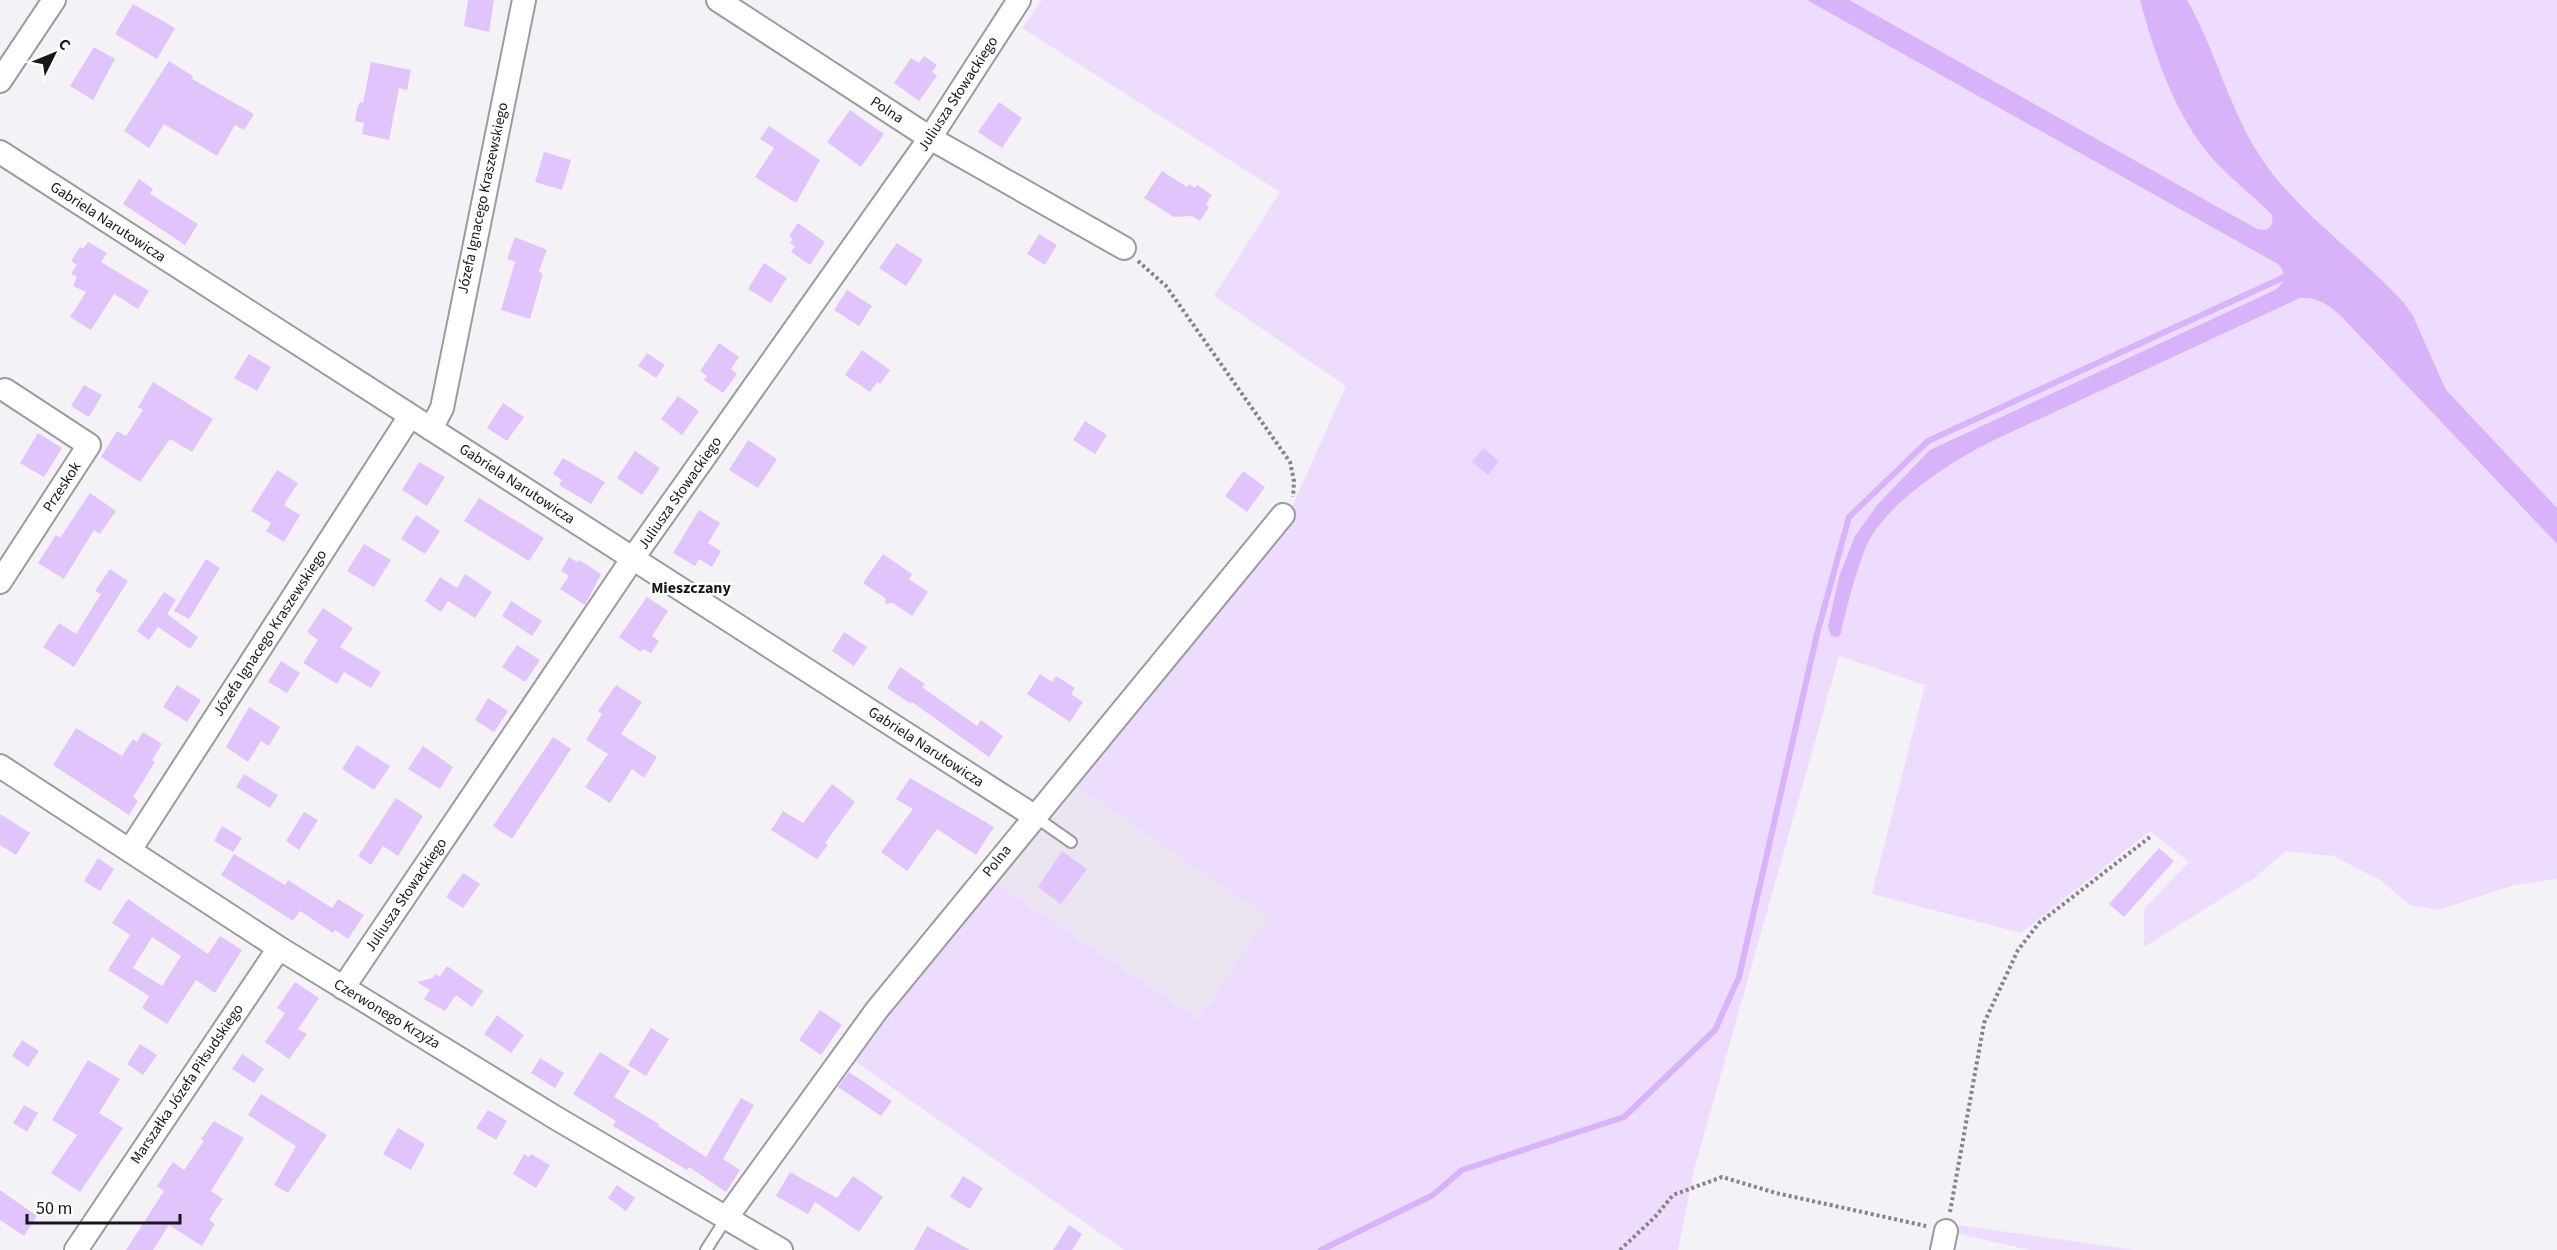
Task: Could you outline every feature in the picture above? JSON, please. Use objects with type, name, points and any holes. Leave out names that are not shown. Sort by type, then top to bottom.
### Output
[{"type":"street","points":[[0,81],[54,0]]},
{"type":"street","name":"Józefa Ignacego Kraszewskiego","points":[[431,429],[442,408],[524,0]]},
{"type":"street","name":"Polna","points":[[718,0],[930,138],[1124,248]]},
{"type":"street","name":"Juliusza Słowackiego","points":[[343,988],[633,558],[930,138],[1019,0]]},
{"type":"street","name":"Gabriela Narutowicza","points":[[0,152],[1034,816]]},
{"type":"street","name":"Przeskok","points":[[0,582],[89,445],[5,390]]},
{"type":"street","name":"Józefa Ignacego Kraszewskiego","points":[[130,850],[410,416]]},
{"type":"street","name":"Polna","points":[[727,1218],[876,1011],[1282,515]]},
{"type":"street","name":"Czerwonego Krzyża","points":[[0,766],[343,988],[556,1118],[781,1250]]},
{"type":"street","name":"Marszałka Józefa Piłsudskiego","points":[[76,1250],[279,948]]},
{"type":"lane","points":[[1034,816],[1071,842]]},
{"type":"lane","points":[[706,1250],[727,1218]]},
{"type":"path","points":[[1124,248],[1166,285],[1290,462],[1294,481],[1293,496],[1282,515]]},
{"type":"path","points":[[1620,1250],[1655,1217],[1673,1195],[1722,1177],[1944,1240],[1984,1023],[2018,950],[2039,923],[2150,837]]},
{"type":"shaded area","points":[[1042,0],[2557,0],[2557,879],[2514,885],[2438,910],[2410,905],[2380,880],[2333,856],[2286,851],[2253,879],[2144,947],[2144,909],[2189,862],[2150,831],[2021,933],[1872,894],[1925,685],[1839,656],[1694,1170],[1678,1250],[1124,1250],[853,1060],[994,881],[1198,1018],[1268,917],[1075,785],[1288,516],[1346,386],[1214,296],[1280,192],[1022,28]]},
{"type":"shaded area","points":[[1807,0],[1849,0],[2257,229],[2267,229],[2272,223],[2272,215],[2213,160],[2183,116],[2158,59],[2140,0],[2187,0],[2206,38],[2238,116],[2258,153],[2273,174],[2308,213],[2404,303],[2413,316],[2446,390],[2557,508],[2557,544],[2340,315],[2322,302],[2300,298],[1988,443],[1924,483],[1894,509],[1871,537],[1849,598],[1841,633],[1838,637],[1831,636],[1828,626],[1839,577],[1855,536],[1878,504],[1930,450],[2275,290],[2283,281],[2284,274],[2278,264]]},
{"type":"shaded area","points":[[1075,785],[1269,917],[1198,1018],[994,881]]},
{"type":"shaded area","points":[[1957,1225],[2135,1250],[2030,1250],[1946,1231]]},
{"type":"building","points":[[468,0],[494,0],[489,32],[464,26]]},
{"type":"building","points":[[133,4],[175,28],[157,59],[115,34]]},
{"type":"building","points":[[94,47],[115,59],[93,100],[70,86]]},
{"type":"building","points":[[924,56],[937,65],[932,72],[937,76],[919,101],[894,83],[911,58],[919,63]]},
{"type":"building","points":[[169,61],[193,76],[192,79],[254,114],[244,130],[235,125],[217,156],[164,124],[149,148],[124,131]]},
{"type":"building","points":[[371,62],[411,70],[407,90],[399,88],[389,140],[362,134],[364,123],[355,121],[360,102],[363,103]]},
{"type":"building","points":[[999,102],[1022,118],[1002,148],[978,132]]},
{"type":"building","points":[[850,110],[884,134],[861,167],[827,142]]},
{"type":"building","points":[[769,126],[820,160],[796,203],[755,177],[774,148],[760,139]]},
{"type":"building","points":[[544,152],[571,160],[562,190],[535,182]]},
{"type":"building","points":[[1162,171],[1187,187],[1189,184],[1195,188],[1197,185],[1212,195],[1206,204],[1209,207],[1200,221],[1192,216],[1174,217],[1144,198]]},
{"type":"building","points":[[139,179],[153,189],[150,194],[198,224],[185,245],[123,204]]},
{"type":"building","points":[[798,223],[825,242],[810,265],[791,252],[795,246],[790,243],[793,239],[789,236]]},
{"type":"building","points":[[1039,234],[1057,245],[1045,265],[1027,254]]},
{"type":"building","points":[[515,237],[547,250],[539,271],[543,274],[530,319],[501,310],[515,262],[507,259]]},
{"type":"building","points":[[88,242],[107,253],[101,262],[149,291],[138,309],[114,294],[91,330],[70,317],[86,292],[73,286],[77,277],[71,274],[77,265],[71,261],[80,247],[83,249]]},
{"type":"building","points":[[897,243],[923,260],[906,286],[879,268]]},
{"type":"building","points":[[764,263],[787,278],[771,303],[748,289]]},
{"type":"building","points":[[847,290],[872,306],[859,326],[834,310]]},
{"type":"building","points":[[719,343],[739,357],[731,369],[737,374],[723,393],[704,380],[707,376],[700,371]]},
{"type":"building","points":[[862,350],[890,370],[880,384],[877,382],[870,392],[845,375]]},
{"type":"building","points":[[647,353],[665,365],[656,378],[638,366]]},
{"type":"building","points":[[249,354],[271,367],[257,391],[234,378]]},
{"type":"building","points":[[153,382],[213,419],[192,452],[170,439],[140,482],[101,457],[117,431],[126,436],[143,410],[138,407]]},
{"type":"building","points":[[84,385],[102,395],[89,417],[71,406]]},
{"type":"building","points":[[678,396],[699,411],[682,435],[661,419]]},
{"type":"building","points":[[503,403],[524,417],[507,441],[487,428]]},
{"type":"building","points":[[1085,421],[1107,435],[1095,454],[1073,440]]},
{"type":"building","points":[[38,433],[62,448],[44,477],[20,463]]},
{"type":"building","points":[[748,440],[777,459],[758,488],[729,470]]},
{"type":"building","points":[[1483,448],[1499,461],[1488,475],[1472,462]]},
{"type":"building","points":[[635,451],[660,468],[642,495],[617,478]]},
{"type":"building","points":[[563,458],[605,482],[591,504],[559,485],[562,480],[553,474]]},
{"type":"building","points":[[419,462],[445,477],[427,506],[402,490]]},
{"type":"building","points":[[277,470],[298,483],[284,505],[300,515],[284,542],[266,531],[271,523],[251,511]]},
{"type":"building","points":[[1243,471],[1265,487],[1247,512],[1225,496]]},
{"type":"building","points":[[90,493],[116,511],[100,534],[94,530],[64,579],[38,563],[56,535],[60,538]]},
{"type":"building","points":[[479,498],[544,538],[529,561],[464,521]]},
{"type":"building","points":[[699,510],[720,523],[708,543],[721,551],[712,567],[699,559],[695,566],[673,553]]},
{"type":"building","points":[[416,515],[440,531],[425,554],[401,539]]},
{"type":"building","points":[[364,544],[391,560],[374,587],[347,571]]},
{"type":"building","points":[[883,554],[912,574],[909,579],[928,592],[912,616],[893,603],[886,604],[885,598],[863,583]]},
{"type":"building","points":[[569,557],[577,562],[579,560],[601,574],[585,605],[560,589],[569,576],[561,571]]},
{"type":"building","points":[[206,559],[220,568],[189,619],[174,611]]},
{"type":"building","points":[[110,569],[128,581],[74,667],[43,647],[59,623],[76,634],[101,594],[95,591]]},
{"type":"building","points":[[465,574],[492,592],[475,618],[448,601],[441,612],[425,601],[440,577],[457,588]]},
{"type":"building","points":[[164,592],[176,600],[167,614],[198,637],[190,649],[158,627],[149,640],[137,631]]},
{"type":"building","points":[[647,597],[668,611],[652,636],[659,641],[651,653],[643,649],[641,652],[619,637]]},
{"type":"building","points":[[511,601],[542,621],[532,636],[502,616]]},
{"type":"building","points":[[323,608],[353,628],[340,647],[381,672],[371,688],[344,672],[337,684],[303,663],[318,640],[307,632]]},
{"type":"building","points":[[844,632],[867,647],[854,666],[832,651]]},
{"type":"building","points":[[517,645],[540,660],[525,682],[502,667]]},
{"type":"building","points":[[281,661],[300,673],[287,693],[268,682]]},
{"type":"building","points":[[900,667],[925,684],[922,687],[977,726],[981,720],[1003,736],[989,757],[912,702],[911,704],[887,688]]},
{"type":"building","points":[[1040,674],[1052,682],[1056,676],[1075,688],[1071,694],[1083,702],[1070,722],[1027,694]]},
{"type":"building","points":[[177,685],[201,700],[187,722],[163,707]]},
{"type":"building","points":[[616,685],[642,702],[621,734],[657,757],[644,778],[632,769],[610,803],[585,787],[608,754],[586,740],[602,714],[598,711]]},
{"type":"building","points":[[488,698],[508,711],[494,732],[475,720]]},
{"type":"building","points":[[249,707],[280,727],[269,746],[261,741],[248,762],[226,747]]},
{"type":"building","points":[[76,728],[122,756],[133,739],[137,742],[143,732],[162,744],[152,760],[155,762],[133,797],[138,801],[129,815],[53,765]]},
{"type":"building","points":[[553,737],[571,749],[512,839],[493,826]]},
{"type":"building","points":[[357,745],[390,766],[374,790],[342,769]]},
{"type":"building","points":[[423,746],[453,767],[440,789],[408,769]]},
{"type":"building","points":[[244,774],[278,795],[270,808],[236,787]]},
{"type":"building","points":[[910,778],[994,827],[976,855],[937,829],[907,871],[881,852],[913,809],[896,799]]},
{"type":"building","points":[[832,784],[855,802],[825,843],[828,845],[817,859],[771,830],[783,811],[803,823]]},
{"type":"building","points":[[396,798],[423,816],[398,856],[383,846],[371,865],[358,856]]},
{"type":"building","points":[[304,812],[318,820],[299,850],[286,841]]},
{"type":"building","points":[[0,814],[30,833],[16,855],[0,845]]},
{"type":"building","points":[[222,826],[242,838],[233,852],[214,841]]},
{"type":"building","points":[[2159,848],[2174,861],[2124,917],[2109,904]]},
{"type":"building","points":[[1062,851],[1087,869],[1061,904],[1038,887]]},
{"type":"building","points":[[234,854],[285,885],[288,880],[332,908],[338,899],[364,915],[348,939],[335,930],[333,933],[300,911],[293,921],[221,875]]},
{"type":"building","points":[[98,858],[114,869],[100,891],[84,881]]},
{"type":"building","points":[[463,873],[480,884],[463,908],[446,897]]},
{"type":"building","points":[[128,899],[208,954],[220,936],[242,950],[215,993],[196,980],[167,1024],[142,1008],[149,996],[108,970],[130,935],[112,923]],"holes":[[[152,937],[181,956],[162,986],[133,968]]]},
{"type":"building","points":[[447,966],[483,991],[472,1007],[456,995],[445,1011],[424,999],[430,990],[417,982],[433,978],[435,974],[440,976]]},
{"type":"building","points":[[295,982],[319,998],[298,1029],[307,1034],[289,1059],[265,1042],[285,1013],[277,1008]]},
{"type":"building","points":[[820,1010],[842,1025],[821,1055],[799,1040]]},
{"type":"building","points":[[497,1015],[524,1035],[511,1053],[484,1034]]},
{"type":"building","points":[[651,1028],[669,1039],[646,1076],[628,1065]]},
{"type":"building","points":[[22,1040],[39,1051],[28,1067],[12,1056]]},
{"type":"building","points":[[140,1044],[157,1055],[143,1075],[127,1064]]},
{"type":"building","points":[[600,1052],[630,1071],[614,1097],[659,1124],[658,1126],[706,1157],[741,1098],[754,1105],[723,1159],[740,1170],[726,1192],[689,1167],[687,1170],[613,1126],[616,1121],[573,1094]]},
{"type":"building","points":[[242,1054],[264,1069],[254,1083],[232,1069]]},
{"type":"building","points":[[540,1058],[564,1073],[555,1088],[531,1073]]},
{"type":"building","points":[[88,1060],[120,1079],[99,1113],[123,1128],[80,1192],[51,1173],[77,1135],[52,1120]]},
{"type":"building","points":[[849,1072],[892,1101],[881,1116],[838,1087]]},
{"type":"building","points":[[261,1094],[327,1135],[288,1193],[274,1185],[296,1146],[248,1115]]},
{"type":"building","points":[[24,1105],[38,1113],[27,1132],[13,1123]]},
{"type":"building","points":[[488,1110],[507,1121],[496,1140],[476,1128]]},
{"type":"building","points":[[214,1121],[244,1138],[211,1191],[223,1199],[209,1220],[215,1224],[202,1246],[169,1225],[153,1250],[126,1250],[164,1191],[157,1186],[173,1162],[184,1170],[204,1141],[201,1139]]},
{"type":"building","points":[[398,1128],[425,1144],[411,1170],[383,1154]]},
{"type":"building","points":[[524,1154],[529,1157],[531,1154],[550,1165],[536,1188],[513,1174]]},
{"type":"building","points":[[790,1172],[837,1198],[853,1176],[883,1197],[859,1232],[815,1202],[808,1214],[776,1196]]},
{"type":"building","points":[[963,1176],[983,1188],[970,1209],[950,1197]]},
{"type":"building","points":[[617,1185],[635,1198],[626,1211],[608,1198]]},
{"type":"building","points":[[0,1190],[37,1216],[24,1236],[0,1220]]},
{"type":"building","points":[[1069,1225],[1082,1234],[1072,1250],[1053,1250]]},
{"type":"building","points":[[927,1226],[970,1250],[914,1250]]},
{"type":"waterway","points":[[1321,1250],[1433,1195],[1462,1170],[1624,1117],[1715,1030],[1739,977],[1817,634],[1849,517],[1928,441],[2291,274]]},
{"type":"district","name":"Mieszczany","points":[[691,588]]}]
